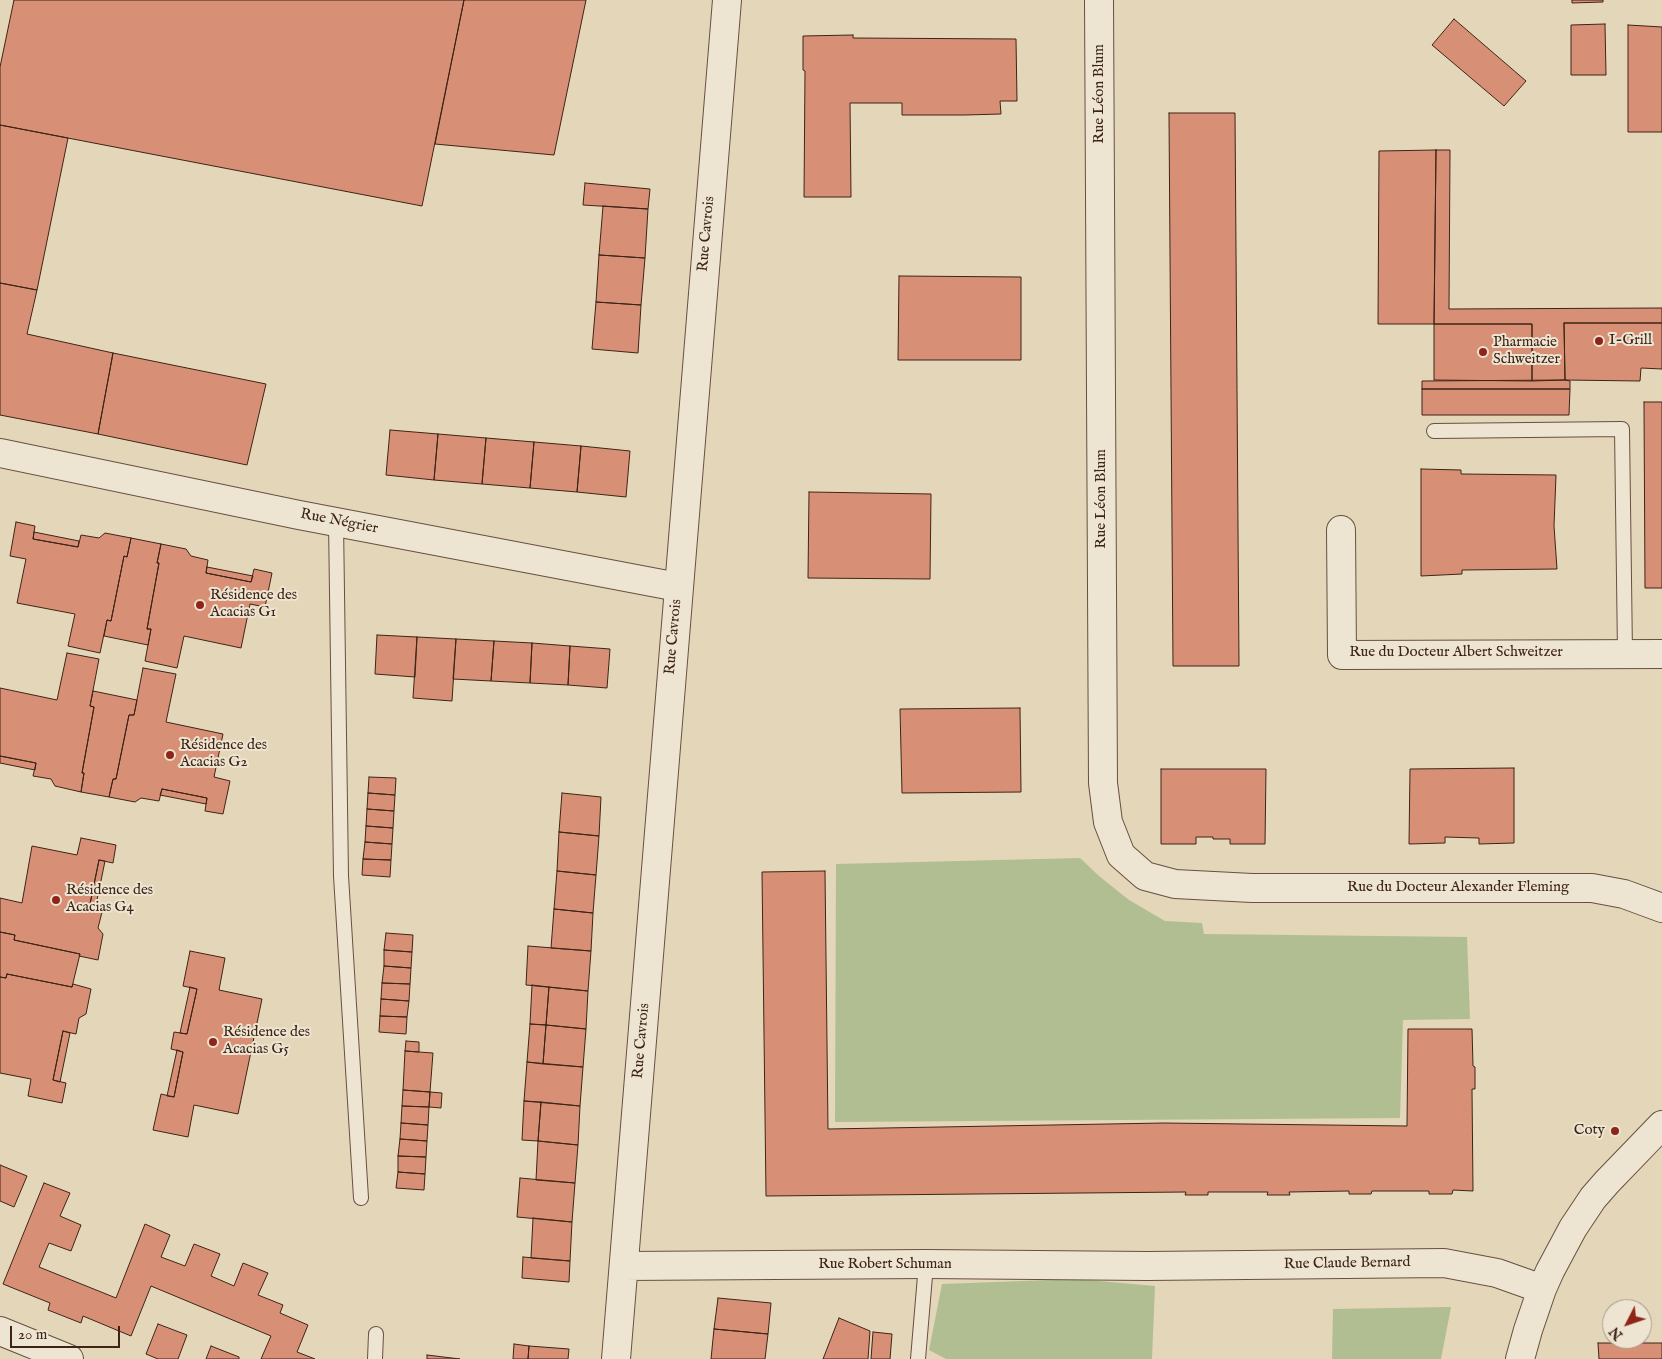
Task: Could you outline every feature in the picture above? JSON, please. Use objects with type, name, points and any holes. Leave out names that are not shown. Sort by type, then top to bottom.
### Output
[{"type":"street","name":"Rue Cavrois","points":[[616,1359],[727,0]]},
{"type":"street","name":"Rue Léon Blum","points":[[1099,0],[1103,783],[1108,822],[1121,855],[1145,876],[1174,884],[1252,888]]},
{"type":"street","name":"Rue Négrier","points":[[0,453],[336,522],[678,587]]},
{"type":"street","name":"Rue du Docteur Albert Schweitzer","points":[[1341,530],[1342,655],[1662,654]]},
{"type":"street","name":"Rue du Docteur Alexander Fleming","points":[[1252,888],[1592,888],[1624,894],[1662,908]]},
{"type":"street","points":[[1520,1359],[1542,1289],[1565,1243],[1593,1198],[1662,1125]]},
{"type":"street","name":"Rue Claude Bernard","points":[[1147,1266],[1444,1263],[1483,1270],[1542,1289]]},
{"type":"street","name":"Rue Robert Schuman","points":[[623,1270],[926,1264],[1147,1266]]},
{"type":"street","points":[[0,1331],[69,1359]]},
{"type":"lane","points":[[1434,432],[1622,429],[1625,654]]},
{"type":"lane","points":[[336,522],[341,876],[361,1198]]},
{"type":"lane","points":[[918,1359],[926,1264]]},
{"type":"lane","points":[[375,1359],[376,1334]]},
{"type":"green space","points":[[1080,858],[1129,900],[1165,921],[1202,923],[1204,934],[1467,937],[1470,1019],[1403,1020],[1400,1118],[835,1122],[836,864]]},
{"type":"green space","points":[[1077,1279],[1155,1286],[1152,1359],[946,1359],[929,1350],[942,1284]]},
{"type":"green space","points":[[1451,1307],[1441,1359],[1332,1359],[1333,1309]]},
{"type":"building","points":[[14,0],[464,0],[422,206],[0,125],[0,67]]},
{"type":"building","points":[[464,0],[586,0],[554,155],[435,144]]},
{"type":"building","points":[[1572,0],[1603,0],[1603,2],[1572,3]]},
{"type":"building","points":[[1454,19],[1526,81],[1504,106],[1432,45]]},
{"type":"building","points":[[1605,24],[1606,75],[1571,75],[1571,25]]},
{"type":"building","points":[[1628,25],[1662,27],[1662,132],[1628,132]]},
{"type":"building","points":[[853,35],[853,38],[1016,39],[1017,101],[1000,101],[1001,114],[965,115],[902,115],[902,103],[850,103],[851,197],[804,197],[805,71],[803,70],[803,36]]},
{"type":"building","points":[[1169,113],[1235,113],[1239,666],[1173,666]]},
{"type":"building","points":[[0,125],[68,138],[37,290],[0,283]]},
{"type":"building","points":[[1436,150],[1450,150],[1449,309],[1662,308],[1662,323],[1564,323],[1565,380],[1532,381],[1532,324],[1434,324]]},
{"type":"building","points":[[1436,150],[1434,324],[1378,324],[1379,151]]},
{"type":"building","points":[[585,183],[650,189],[648,209],[583,205]]},
{"type":"building","points":[[603,206],[648,209],[645,258],[599,255]]},
{"type":"building","points":[[599,255],[645,258],[641,305],[596,302]]},
{"type":"building","points":[[899,276],[1021,277],[1021,360],[898,360]]},
{"type":"building","points":[[0,283],[37,290],[27,334],[113,353],[98,434],[0,415]]},
{"type":"building","points":[[596,302],[641,305],[638,353],[592,349]]},
{"type":"building","points":[[1564,323],[1662,323],[1662,369],[1641,368],[1640,381],[1565,380]]},
{"type":"building","name":"Pharmacie Schweitzer","points":[[1434,324],[1532,324],[1532,381],[1434,380]]},
{"type":"building","points":[[113,353],[266,384],[247,465],[98,434]]},
{"type":"building","points":[[1422,381],[1570,381],[1570,389],[1422,389]]},
{"type":"building","points":[[1422,389],[1570,389],[1569,415],[1422,415]]},
{"type":"building","points":[[1644,402],[1662,402],[1662,588],[1645,588]]},
{"type":"building","points":[[390,430],[438,434],[434,480],[386,475]]},
{"type":"building","points":[[438,434],[486,438],[482,484],[434,480]]},
{"type":"building","points":[[486,438],[534,442],[530,488],[482,484]]},
{"type":"building","points":[[534,442],[581,446],[577,492],[530,488]]},
{"type":"building","points":[[581,446],[630,451],[626,497],[577,492]]},
{"type":"building","points":[[1421,469],[1461,470],[1461,474],[1556,475],[1554,526],[1557,569],[1462,570],[1462,574],[1421,576]]},
{"type":"building","points":[[809,492],[931,494],[930,579],[808,578]]},
{"type":"building","points":[[16,522],[35,526],[33,539],[78,547],[81,535],[99,538],[105,533],[131,538],[127,557],[124,556],[111,621],[107,620],[100,653],[68,646],[75,614],[17,603],[26,559],[10,556]]},
{"type":"building","points":[[34,532],[79,541],[78,547],[33,539]]},
{"type":"building","points":[[131,538],[161,544],[147,629],[151,629],[148,645],[104,636],[107,620],[111,621],[124,556],[127,557]]},
{"type":"building","name":"Résidence des Acacias G1","points":[[161,544],[186,549],[191,556],[208,560],[206,573],[251,582],[254,569],[272,573],[265,607],[250,604],[241,648],[184,636],[177,668],[145,661],[151,629],[147,629]]},
{"type":"building","points":[[207,567],[253,576],[251,582],[206,573]]},
{"type":"building","points":[[377,635],[417,637],[415,677],[375,674]]},
{"type":"building","points":[[417,637],[456,639],[452,701],[413,698]]},
{"type":"building","points":[[456,639],[494,641],[491,681],[453,679]]},
{"type":"building","points":[[494,641],[532,643],[530,683],[491,681]]},
{"type":"building","points":[[532,643],[570,646],[568,685],[530,683]]},
{"type":"building","points":[[570,646],[610,649],[607,688],[568,685]]},
{"type":"building","points":[[67,653],[99,659],[90,706],[94,707],[82,773],[84,773],[81,792],[55,786],[51,779],[33,776],[36,763],[0,756],[0,688],[57,700]]},
{"type":"building","name":"Résidence des Acacias G2","points":[[143,668],[176,674],[166,722],[223,734],[214,777],[230,781],[223,814],[205,811],[207,798],[162,789],[159,801],[141,798],[135,802],[109,797],[113,779],[116,779],[129,715],[134,715]]},
{"type":"building","points":[[93,691],[137,700],[134,715],[129,715],[116,779],[113,779],[109,797],[81,792],[84,773],[82,773],[94,707],[90,706]]},
{"type":"building","points":[[1020,708],[1021,792],[902,793],[900,709]]},
{"type":"building","points":[[0,756],[36,763],[35,770],[0,763]]},
{"type":"building","points":[[1514,768],[1514,843],[1479,844],[1479,838],[1445,837],[1445,843],[1409,844],[1410,769]]},
{"type":"building","points":[[1161,769],[1266,769],[1265,844],[1230,844],[1230,839],[1196,837],[1196,844],[1161,844]]},
{"type":"building","points":[[369,777],[396,778],[395,795],[368,793]]},
{"type":"building","points":[[162,789],[207,798],[206,804],[160,795]]},
{"type":"building","points":[[368,793],[395,795],[394,811],[367,809]]},
{"type":"building","points":[[562,793],[601,797],[599,836],[559,832]]},
{"type":"building","points":[[367,809],[394,811],[393,828],[366,826]]},
{"type":"building","points":[[366,826],[393,828],[392,844],[365,842]]},
{"type":"building","points":[[559,832],[599,836],[596,875],[557,871]]},
{"type":"building","name":"Résidence des Acacias G4","points":[[81,838],[116,845],[113,863],[99,860],[89,909],[102,912],[98,928],[103,934],[98,960],[79,956],[80,954],[14,940],[15,935],[0,932],[0,898],[22,903],[32,846],[77,855]]},
{"type":"building","points":[[365,842],[392,844],[391,860],[363,859]]},
{"type":"building","points":[[363,859],[391,860],[390,877],[362,875]]},
{"type":"building","points":[[99,860],[105,861],[95,910],[89,909]]},
{"type":"building","points":[[557,871],[596,875],[593,913],[554,909]]},
{"type":"building","points":[[825,871],[828,1129],[1164,1123],[1407,1126],[1408,1029],[1472,1029],[1473,1066],[1475,1067],[1475,1089],[1472,1089],[1473,1191],[1453,1190],[1452,1194],[1429,1194],[1429,1191],[1372,1191],[1371,1194],[1349,1194],[1349,1191],[1289,1192],[1290,1195],[1267,1195],[1268,1192],[1208,1192],[1208,1195],[1185,1195],[1186,1192],[766,1196],[762,872]]},
{"type":"building","points":[[554,909],[593,913],[591,951],[551,948]]},
{"type":"building","points":[[0,932],[15,935],[14,940],[80,954],[72,987],[7,974],[6,978],[0,977]]},
{"type":"building","points":[[386,933],[413,935],[412,952],[384,950]]},
{"type":"building","points":[[528,946],[591,951],[588,991],[526,985]]},
{"type":"building","points":[[384,950],[412,952],[411,968],[384,966]]},
{"type":"building","name":"Résidence des Acacias G5","points":[[190,951],[225,958],[219,990],[262,999],[238,1114],[194,1105],[188,1137],[153,1130],[161,1094],[174,1097],[183,1052],[171,1049],[174,1032],[187,1034],[197,989],[183,986]]},
{"type":"building","points":[[384,966],[411,968],[410,984],[382,983]]},
{"type":"building","points":[[7,974],[72,987],[73,984],[91,989],[86,1014],[79,1018],[76,1034],[63,1031],[53,1080],[66,1083],[62,1103],[28,1096],[31,1079],[0,1073],[0,977],[6,978]]},
{"type":"building","points":[[382,983],[410,984],[409,1001],[381,999]]},
{"type":"building","points":[[532,985],[549,987],[546,1025],[530,1024]]},
{"type":"building","points":[[190,987],[197,989],[187,1034],[180,1033]]},
{"type":"building","points":[[549,987],[588,991],[586,1029],[546,1025]]},
{"type":"building","points":[[381,999],[409,1001],[407,1017],[380,1016]]},
{"type":"building","points":[[380,1016],[407,1017],[406,1034],[379,1032]]},
{"type":"building","points":[[530,1024],[546,1025],[543,1064],[527,1062]]},
{"type":"building","points":[[546,1025],[586,1029],[583,1067],[543,1064]]},
{"type":"building","points":[[63,1031],[70,1033],[60,1082],[53,1080]]},
{"type":"building","points":[[406,1041],[419,1042],[419,1052],[405,1051]]},
{"type":"building","points":[[177,1050],[183,1052],[174,1097],[167,1096]]},
{"type":"building","points":[[405,1051],[433,1053],[430,1092],[403,1090]]},
{"type":"building","points":[[527,1062],[583,1067],[580,1106],[524,1101]]},
{"type":"building","points":[[403,1090],[430,1092],[429,1107],[402,1106]]},
{"type":"building","points":[[430,1092],[442,1093],[441,1108],[429,1107]]},
{"type":"building","points":[[524,1101],[541,1102],[538,1141],[522,1140]]},
{"type":"building","points":[[541,1102],[580,1106],[578,1145],[538,1141]]},
{"type":"building","points":[[402,1106],[429,1107],[428,1125],[401,1123]]},
{"type":"building","points":[[401,1123],[428,1125],[427,1141],[400,1139]]},
{"type":"building","points":[[400,1139],[427,1141],[426,1157],[398,1156]]},
{"type":"building","points":[[538,1141],[578,1145],[575,1183],[536,1180]]},
{"type":"building","points":[[398,1156],[426,1157],[425,1174],[398,1172]]},
{"type":"building","points":[[0,1165],[27,1176],[14,1207],[0,1201]]},
{"type":"building","points":[[398,1172],[425,1174],[424,1190],[396,1188]]},
{"type":"building","points":[[520,1178],[575,1183],[572,1222],[517,1217]]},
{"type":"building","points":[[44,1183],[70,1193],[60,1216],[81,1225],[71,1251],[49,1243],[39,1267],[116,1298],[145,1224],[170,1235],[161,1257],[185,1266],[194,1244],[220,1254],[211,1276],[234,1286],[243,1263],[268,1273],[258,1295],[283,1305],[280,1313],[308,1325],[297,1352],[315,1359],[261,1359],[271,1336],[151,1286],[131,1336],[83,1316],[81,1323],[48,1310],[50,1303],[3,1284]]},
{"type":"building","points":[[533,1218],[572,1222],[570,1261],[531,1258]]},
{"type":"building","points":[[523,1257],[570,1261],[569,1282],[522,1278]]},
{"type":"building","points":[[718,1298],[771,1303],[768,1334],[714,1329]]},
{"type":"building","points":[[839,1318],[870,1331],[868,1359],[823,1359]]},
{"type":"building","points":[[158,1324],[187,1335],[178,1359],[158,1359],[146,1354]]},
{"type":"building","points":[[714,1329],[768,1334],[765,1359],[711,1359]]},
{"type":"building","points":[[873,1332],[892,1334],[890,1359],[871,1359]]},
{"type":"building","points":[[1598,1343],[1602,1343],[1602,1349],[1652,1349],[1652,1343],[1662,1343],[1662,1359],[1599,1359]]},
{"type":"building","points":[[514,1344],[529,1346],[528,1359],[513,1359]]},
{"type":"building","points":[[211,1346],[239,1357],[239,1359],[206,1359]]},
{"type":"building","points":[[529,1346],[569,1349],[568,1359],[528,1359]]},
{"type":"building","points":[[427,1355],[460,1359],[427,1359]]},
{"type":"place","name":"I-Grill","points":[[1599,341]]},
{"type":"place","name":"Pharmacie Schweitzer","points":[[1483,352]]},
{"type":"place","name":"Résidence des Acacias G1","points":[[200,605]]},
{"type":"place","name":"Résidence des Acacias G2","points":[[170,755]]},
{"type":"place","name":"Résidence des Acacias G4","points":[[56,900]]},
{"type":"place","name":"Résidence des Acacias G5","points":[[213,1042]]},
{"type":"place","name":"Coty","points":[[1615,1131]]}]
